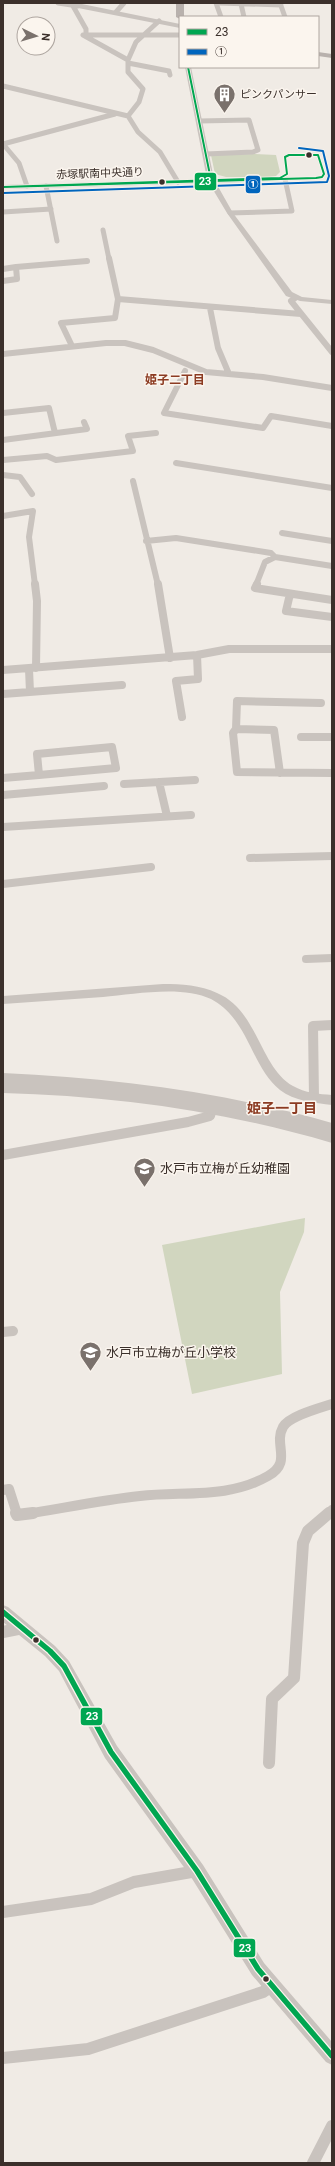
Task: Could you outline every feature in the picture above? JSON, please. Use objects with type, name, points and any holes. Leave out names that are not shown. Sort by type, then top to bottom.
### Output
[{"type":"main road","points":[[180,3],[180,16]]},
{"type":"main road","points":[[319,54],[332,56]]},
{"type":"street","points":[[58,3],[116,12],[179,26]]},
{"type":"street","points":[[116,12],[124,3]]},
{"type":"street","points":[[216,3],[221,16]]},
{"type":"street","points":[[220,3],[280,4],[285,16]]},
{"type":"street","points":[[241,4],[244,16]]},
{"type":"street","points":[[77,5],[73,8],[86,29],[86,34],[83,36],[90,41],[116,52],[128,62],[170,71],[170,75]]},
{"type":"street","points":[[128,116],[139,102],[143,89],[128,72],[131,47],[141,36],[159,21]]},
{"type":"street","points":[[86,34],[141,36],[179,35]]},
{"type":"street","points":[[188,68],[211,180],[230,213],[282,286],[295,298],[332,302]]},
{"type":"street","points":[[3,86],[128,116],[138,132],[160,152],[178,182]]},
{"type":"street","points":[[27,186],[19,163],[3,144],[117,114]]},
{"type":"street","points":[[199,121],[249,120],[251,122],[258,150],[253,152],[206,154]]},
{"type":"street","name":"赤塚駅南中央通り","points":[[3,187],[269,179]]},
{"type":"street","points":[[230,213],[292,211],[286,179]]},
{"type":"street","points":[[46,186],[57,242]]},
{"type":"street","points":[[3,212],[51,209]]},
{"type":"street","points":[[72,346],[61,323],[115,318],[118,298],[103,230]]},
{"type":"street","points":[[3,269],[87,261]]},
{"type":"street","points":[[3,281],[17,279],[16,267]]},
{"type":"street","points":[[118,298],[210,308],[301,314]]},
{"type":"street","points":[[295,298],[291,301],[332,352]]},
{"type":"street","points":[[210,308],[218,348],[229,374]]},
{"type":"street","points":[[3,354],[106,343],[134,344],[153,350],[193,368],[332,388]]},
{"type":"street","points":[[185,371],[164,413],[263,428],[271,416],[332,426]]},
{"type":"street","points":[[3,413],[49,408],[55,433]]},
{"type":"street","points":[[3,440],[87,429],[84,422]]},
{"type":"street","points":[[3,460],[47,456],[56,460],[133,450],[128,436],[156,433]]},
{"type":"street","points":[[176,463],[332,488]]},
{"type":"street","points":[[3,475],[20,477],[32,494]]},
{"type":"street","points":[[133,481],[146,541],[160,592],[170,658]]},
{"type":"street","points":[[3,516],[33,511],[29,537],[37,601],[30,692]]},
{"type":"street","points":[[282,533],[332,541]]},
{"type":"street","points":[[146,541],[176,538],[271,553],[275,557]]},
{"type":"street","points":[[332,566],[275,557],[264,562],[255,588],[332,600]]},
{"type":"street","points":[[290,594],[286,611],[332,617]]},
{"type":"street","points":[[3,670],[170,658],[229,649],[332,649]]},
{"type":"street","points":[[182,716],[176,681],[198,679],[197,655]]},
{"type":"street","points":[[3,694],[122,686]]},
{"type":"street","points":[[321,703],[237,702],[236,729],[233,733],[237,772],[332,773]]},
{"type":"street","points":[[236,729],[274,730],[280,773]]},
{"type":"street","points":[[302,737],[332,737]]},
{"type":"street","points":[[3,778],[40,775],[116,768],[112,747],[37,754],[40,775]]},
{"type":"street","points":[[124,784],[195,780]]},
{"type":"street","points":[[159,782],[167,816]]},
{"type":"street","points":[[3,795],[104,786]]},
{"type":"street","points":[[3,827],[191,815]]},
{"type":"street","points":[[250,858],[332,856]]},
{"type":"street","points":[[3,884],[151,868]]},
{"type":"street","points":[[306,959],[332,958]]},
{"type":"street","points":[[3,1000],[162,988],[189,989],[210,994],[228,1003],[235,1011],[286,1088],[314,1098],[332,1100]]},
{"type":"street","points":[[314,1098],[313,1026],[332,1025]]},
{"type":"street","points":[[3,1078],[113,1085],[332,1128]]},
{"type":"street","points":[[3,1088],[112,1094],[213,1104],[332,1138]]},
{"type":"street","points":[[3,1155],[97,1140],[188,1122],[210,1116],[213,1104]]},
{"type":"street","points":[[3,1490],[9,1489],[17,1515],[140,1496],[222,1493],[247,1487],[273,1474],[280,1464],[282,1453],[282,1429],[285,1425],[306,1413],[332,1404]]},
{"type":"street","points":[[269,1763],[272,1699],[294,1678],[303,1544],[308,1531],[332,1510]]},
{"type":"street","points":[[3,1612],[23,1628],[64,1666],[111,1752],[197,1872],[258,1969],[332,2056]]},
{"type":"street","points":[[3,1632],[23,1628]]},
{"type":"street","points":[[3,1912],[91,1899],[120,1886],[197,1872]]},
{"type":"street","points":[[3,2058],[88,2050],[166,2022],[263,1992],[272,1986]]},
{"type":"street","points":[[313,2163],[332,2126]]},
{"type":"green space","points":[[211,155],[276,155],[280,172],[276,176],[270,177],[226,177],[215,174]]},
{"type":"green space","points":[[305,1218],[304,1232],[280,1292],[282,1374],[192,1394],[162,1245]]},
{"type":"transit line","name":"23","points":[[188,68],[211,180]]},
{"type":"transit line","name":"①","points":[[3,193],[327,182],[329,176],[323,151],[299,148]]},
{"type":"transit line","name":"23","points":[[289,155],[318,155],[324,174],[322,177],[316,178],[3,187],[280,178],[287,174],[285,157],[289,155]]},
{"type":"transit line","name":"23","points":[[3,187],[94,184]]},
{"type":"transit line","name":"23","points":[[3,1612],[50,1651],[64,1666],[111,1752],[197,1871],[258,1969],[332,2056]]},
{"type":"place","name":"ピンクパンサー","points":[[224,114]]},
{"type":"place","name":"水戸市立梅が丘幼稚園","points":[[144,1188]]},
{"type":"place","name":"水戸市立梅が丘小学校","points":[[90,1372]]},
{"type":"district","name":"姫子二丁目","points":[[175,380]]},
{"type":"district","name":"姫子一丁目","points":[[282,1108]]}]
